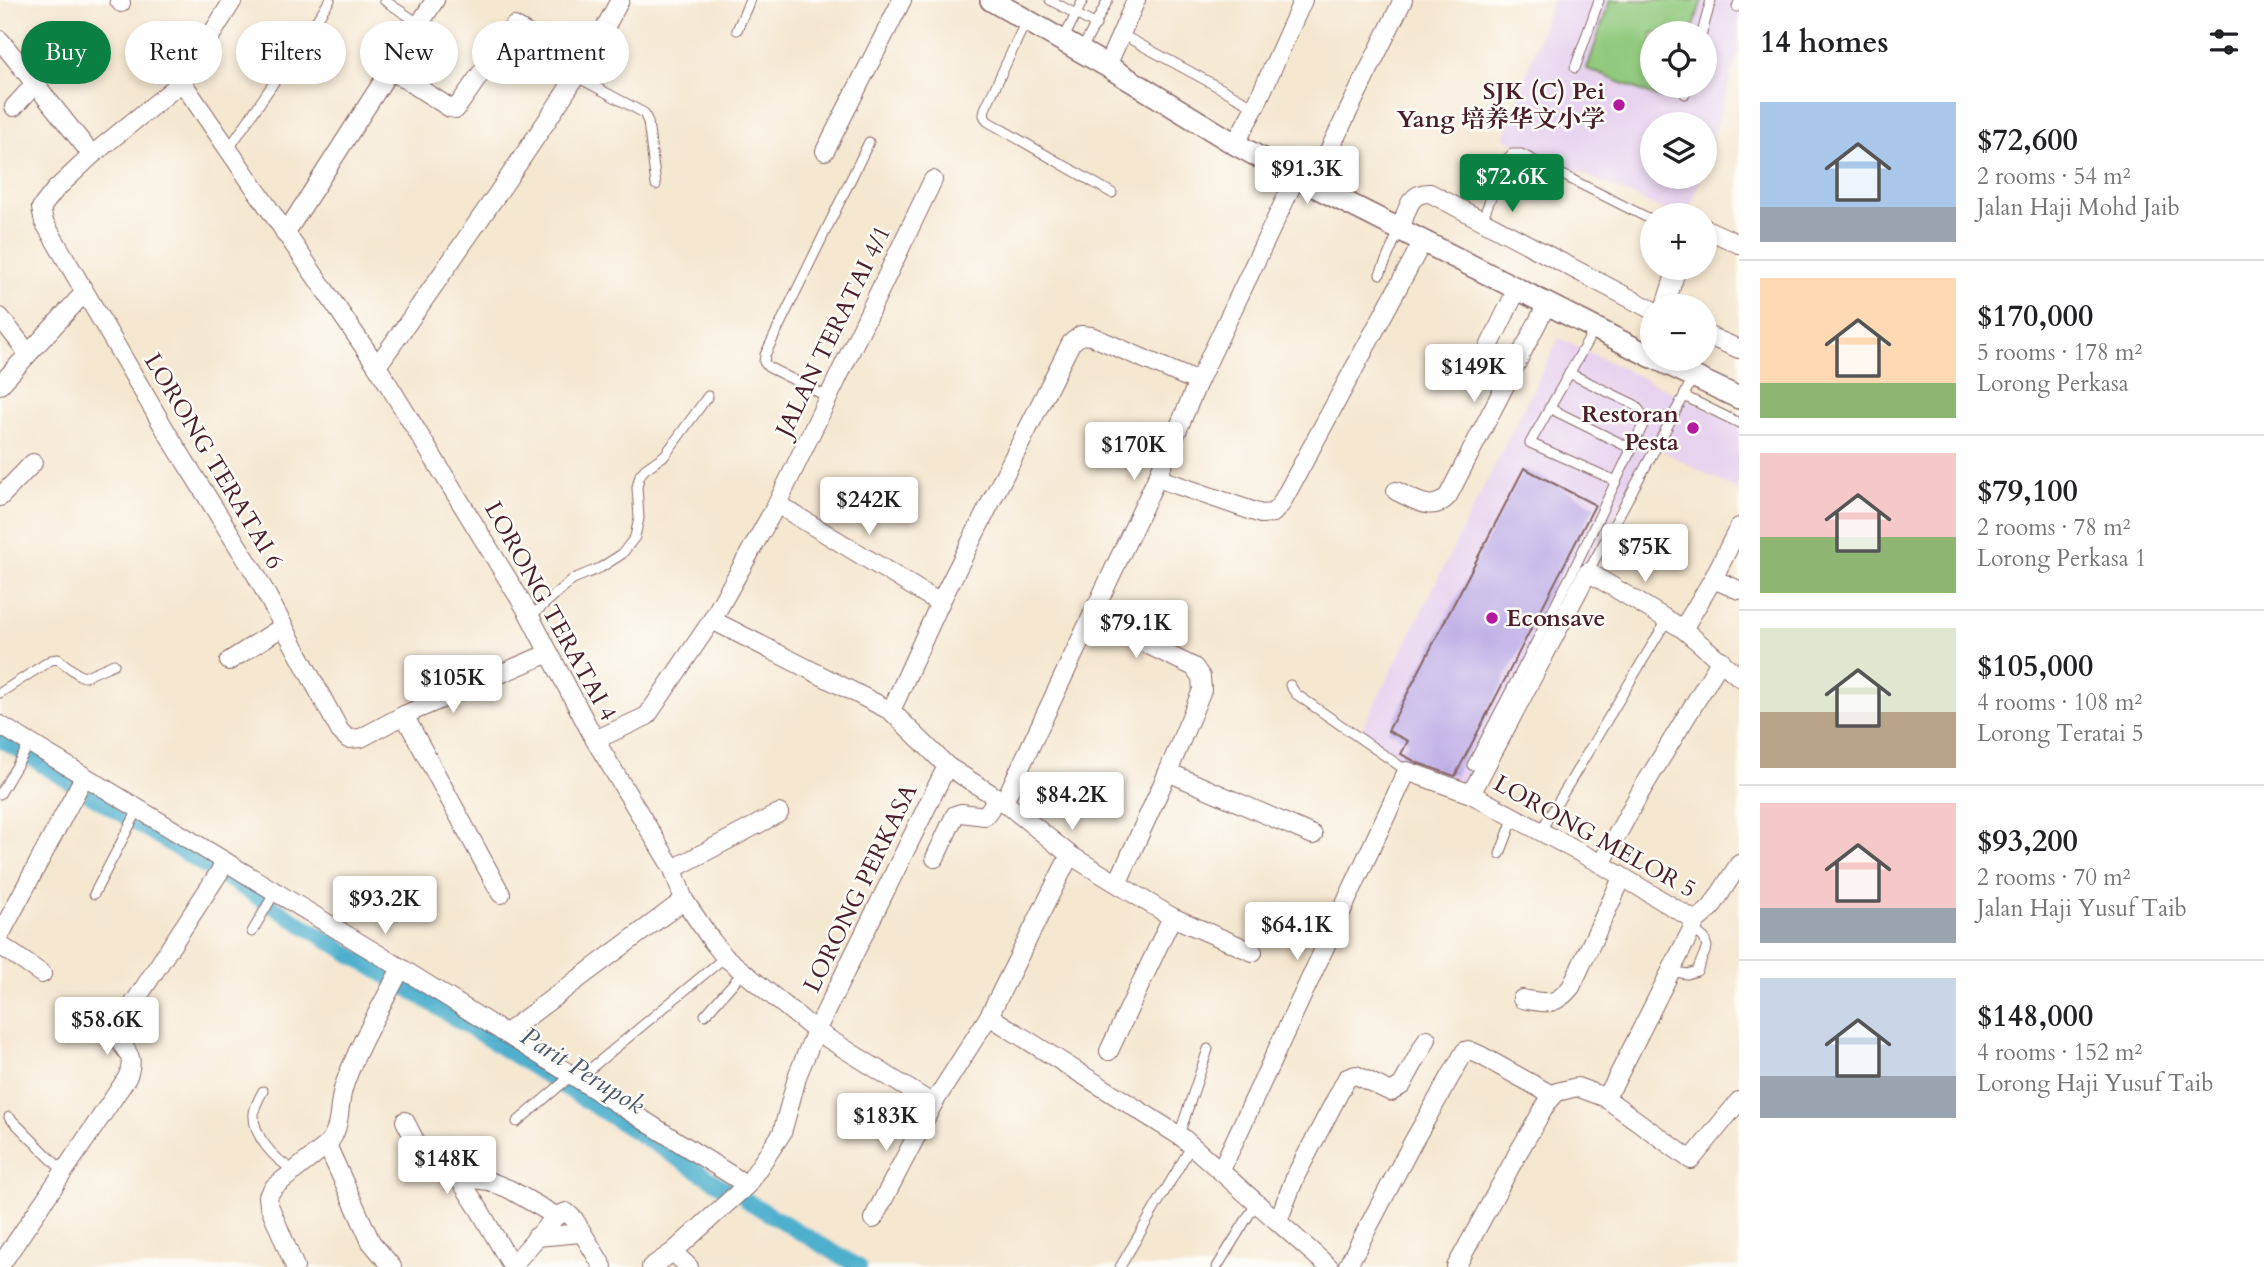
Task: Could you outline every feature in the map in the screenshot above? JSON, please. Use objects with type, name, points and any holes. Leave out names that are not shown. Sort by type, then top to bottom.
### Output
[{"type":"street","points":[[220,21],[233,0]]},
{"type":"street","points":[[422,21],[435,0]]},
{"type":"street","points":[[608,21],[620,0]]},
{"type":"street","points":[[825,151],[902,0]]},
{"type":"street","points":[[991,0],[1107,66],[1235,144],[1640,350]]},
{"type":"street","points":[[1107,66],[1136,0]]},
{"type":"street","points":[[1235,144],[1255,107],[1303,0]]},
{"type":"street","points":[[934,858],[955,815],[961,813],[985,816],[1001,800],[1092,618],[1198,382],[1403,0]]},
{"type":"street","points":[[0,40],[21,66]]},
{"type":"street","points":[[14,107],[36,84],[92,155],[180,84]]},
{"type":"street","name":"LORONG TERATAI 4","points":[[183,84],[377,366],[530,617],[595,740],[673,869],[684,900],[724,957],[817,1031],[933,1104]]},
{"type":"street","points":[[285,234],[382,84]]},
{"type":"street","points":[[413,84],[450,108],[456,109],[474,84]]},
{"type":"street","points":[[377,366],[419,309],[571,84]]},
{"type":"street","name":"LORONG TERATAI 6","points":[[92,155],[55,190],[41,208],[44,222],[173,442],[256,575],[340,731],[348,739],[361,738],[404,715]]},
{"type":"street","name":"JALAN TERATAI 4/1","points":[[595,740],[648,716],[712,620],[777,504],[933,180]]},
{"type":"street","points":[[1400,230],[1412,197],[1420,192],[1430,193],[1640,304]]},
{"type":"street","points":[[1717,234],[1739,244]]},
{"type":"street","points":[[1157,478],[1261,514],[1273,513],[1281,504],[1423,241]]},
{"type":"street","points":[[1488,349],[1517,289]]},
{"type":"street","points":[[0,384],[84,293]]},
{"type":"street","points":[[1396,491],[1430,506],[1441,504],[1448,496],[1547,304]]},
{"type":"street","points":[[0,317],[28,353]]},
{"type":"street","points":[[891,711],[940,603],[1071,343],[1081,335],[1091,336],[1198,382]]},
{"type":"street","points":[[1717,340],[1739,349]]},
{"type":"street","points":[[1670,371],[1688,386],[1739,400]]},
{"type":"street","points":[[0,497],[33,463]]},
{"type":"street","points":[[777,504],[940,603]]},
{"type":"street","points":[[1675,624],[1713,579],[1739,527]]},
{"type":"street","points":[[1471,794],[1581,575],[1675,624],[1739,677]]},
{"type":"street","points":[[1713,579],[1739,590]]},
{"type":"street","points":[[1092,618],[1194,667],[1201,677],[1202,691],[1118,882]]},
{"type":"street","points":[[712,620],[891,711],[947,766],[1001,800],[1070,855],[1118,882],[1172,918],[1253,952]]},
{"type":"street","points":[[229,661],[284,626]]},
{"type":"street","points":[[501,894],[404,715],[550,653]]},
{"type":"street","points":[[1601,864],[1641,791],[1721,660]]},
{"type":"street","points":[[0,725],[26,751],[84,777],[135,816],[226,862],[271,899],[401,968],[506,1033],[569,1080],[747,1185]]},
{"type":"street","name":"LORONG PERKASA","points":[[651,1267],[673,1252],[747,1185],[782,1133],[798,1074],[817,1031],[947,766]]},
{"type":"street","points":[[1221,1170],[1407,771]]},
{"type":"street","name":"LORONG MELOR 5","points":[[1407,771],[1471,794],[1601,864],[1694,924]]},
{"type":"street","points":[[1168,772],[1313,835]]},
{"type":"street","points":[[0,934],[84,777]]},
{"type":"street","points":[[673,869],[779,813]]},
{"type":"street","points":[[873,1219],[933,1104],[989,1016],[1070,855]]},
{"type":"street","points":[[0,1266],[127,1078],[132,1065],[129,1053],[121,1044],[119,1026],[226,862]]},
{"type":"street","points":[[1604,1097],[1613,1086],[1694,924],[1711,908],[1739,864]]},
{"type":"street","points":[[1522,999],[1543,1003],[1554,1002],[1563,997],[1571,987],[1622,877]]},
{"type":"street","points":[[506,1033],[684,900]]},
{"type":"street","points":[[1109,1051],[1172,918]]},
{"type":"street","points":[[0,945],[41,974]]},
{"type":"street","points":[[295,1267],[269,1205],[268,1196],[275,1187],[327,1145],[339,1124],[344,1085],[361,1045],[401,968]]},
{"type":"street","points":[[989,1016],[1185,1140],[1328,1267]]},
{"type":"street","points":[[1278,1221],[1296,1175],[1347,1078],[1356,1075],[1391,1092],[1396,1090],[1402,1085],[1427,1039]]},
{"type":"street","points":[[1347,1267],[1465,1051],[1480,1055],[1552,1095]]},
{"type":"street","points":[[1456,1267],[1492,1198],[1552,1095],[1577,1087],[1604,1097],[1690,1160],[1739,1101]]},
{"type":"street","points":[[405,1121],[425,1160],[439,1172],[489,1181],[509,1189],[556,1216]]},
{"type":"street","points":[[327,1145],[371,1242],[392,1267]]},
{"type":"street","points":[[458,1177],[518,1263],[536,1237],[556,1216],[566,1212],[574,1219],[603,1267]]},
{"type":"street","points":[[536,1237],[582,1233]]},
{"type":"street","points":[[673,1252],[689,1267]]},
{"type":"lane","points":[[228,150],[330,0]]},
{"type":"lane","points":[[384,0],[416,21]]},
{"type":"lane","points":[[737,30],[750,0]]},
{"type":"lane","points":[[1049,0],[1096,24]]},
{"type":"lane","points":[[1072,46],[1076,14],[1083,0]]},
{"type":"lane","points":[[1072,46],[1096,24],[1108,0]]},
{"type":"lane","points":[[1576,68],[1599,0]]},
{"type":"lane","points":[[1705,21],[1711,0]]},
{"type":"lane","points":[[1027,20],[984,115],[987,121],[1112,193]]},
{"type":"lane","points":[[1121,34],[1255,107]]},
{"type":"lane","points":[[600,84],[644,113],[648,122],[656,185]]},
{"type":"lane","points":[[828,397],[768,368],[764,362],[765,355],[869,142]]},
{"type":"lane","points":[[1482,220],[1506,160],[1512,154],[1521,154],[1640,214]]},
{"type":"lane","points":[[1380,274],[1400,230]]},
{"type":"lane","points":[[1595,328],[1530,443],[1616,481]]},
{"type":"lane","points":[[1569,373],[1635,405],[1642,414],[1643,425],[1616,481],[1581,575]]},
{"type":"lane","points":[[1472,765],[1688,386],[1735,421],[1739,400]]},
{"type":"lane","points":[[530,617],[573,579],[600,568],[622,554],[635,537],[639,511],[637,486],[640,475],[665,455],[708,396]]},
{"type":"lane","points":[[1549,408],[1632,449]]},
{"type":"lane","points":[[1540,831],[1675,624]]},
{"type":"lane","points":[[0,693],[51,660],[58,659],[84,677],[114,664]]},
{"type":"lane","points":[[1290,685],[1296,694],[1407,771]]},
{"type":"lane","points":[[0,794],[26,751]]},
{"type":"lane","points":[[94,894],[135,816]]},
{"type":"lane","points":[[1500,854],[1514,817]]},
{"type":"lane","points":[[252,932],[271,899]]},
{"type":"lane","points":[[517,1122],[724,957]]},
{"type":"lane","points":[[705,1015],[743,972]]},
{"type":"lane","points":[[1120,1267],[1185,1140],[1208,1049]]},
{"type":"lane","points":[[263,1091],[254,1115],[258,1133],[273,1155],[295,1171]]},
{"type":"lane","points":[[9,1117],[64,1172]]},
{"type":"lane","points":[[1217,1267],[1257,1202]]},
{"type":"shaded area","name":"SJK (C) Pei Yang 培养华文小学","points":[[1552,0],[1739,0],[1739,51],[1717,123],[1717,112],[1640,112],[1640,189],[1697,189],[1693,203],[1648,203],[1504,138]]},
{"type":"shaded area","points":[[1559,338],[1739,424],[1739,491],[1653,446],[1467,787],[1409,766],[1360,733]]},
{"type":"green space","points":[[1610,0],[1702,0],[1696,21],[1640,21],[1640,90],[1587,69]]},
{"type":"building","name":"Econsave","points":[[1524,468],[1595,505],[1455,776],[1401,754],[1408,741],[1388,731]]},
{"type":"waterway","name":"Parit Perupok","points":[[0,739],[73,784]]},
{"type":"waterway","name":"Parit Perupok","points":[[87,793],[212,870]]},
{"type":"waterway","name":"Parit Perupok","points":[[226,878],[391,979]]},
{"type":"waterway","name":"Parit Perupok","points":[[405,987],[734,1194]]},
{"type":"waterway","name":"Parit Perupok","points":[[747,1201],[859,1267]]},
{"type":"place","name":"SJK (C) Pei Yang 培养华文小学","points":[[1619,105]]},
{"type":"place","name":"Restoran Pesta","points":[[1693,428]]},
{"type":"place","name":"Econsave","points":[[1492,618]]}]
